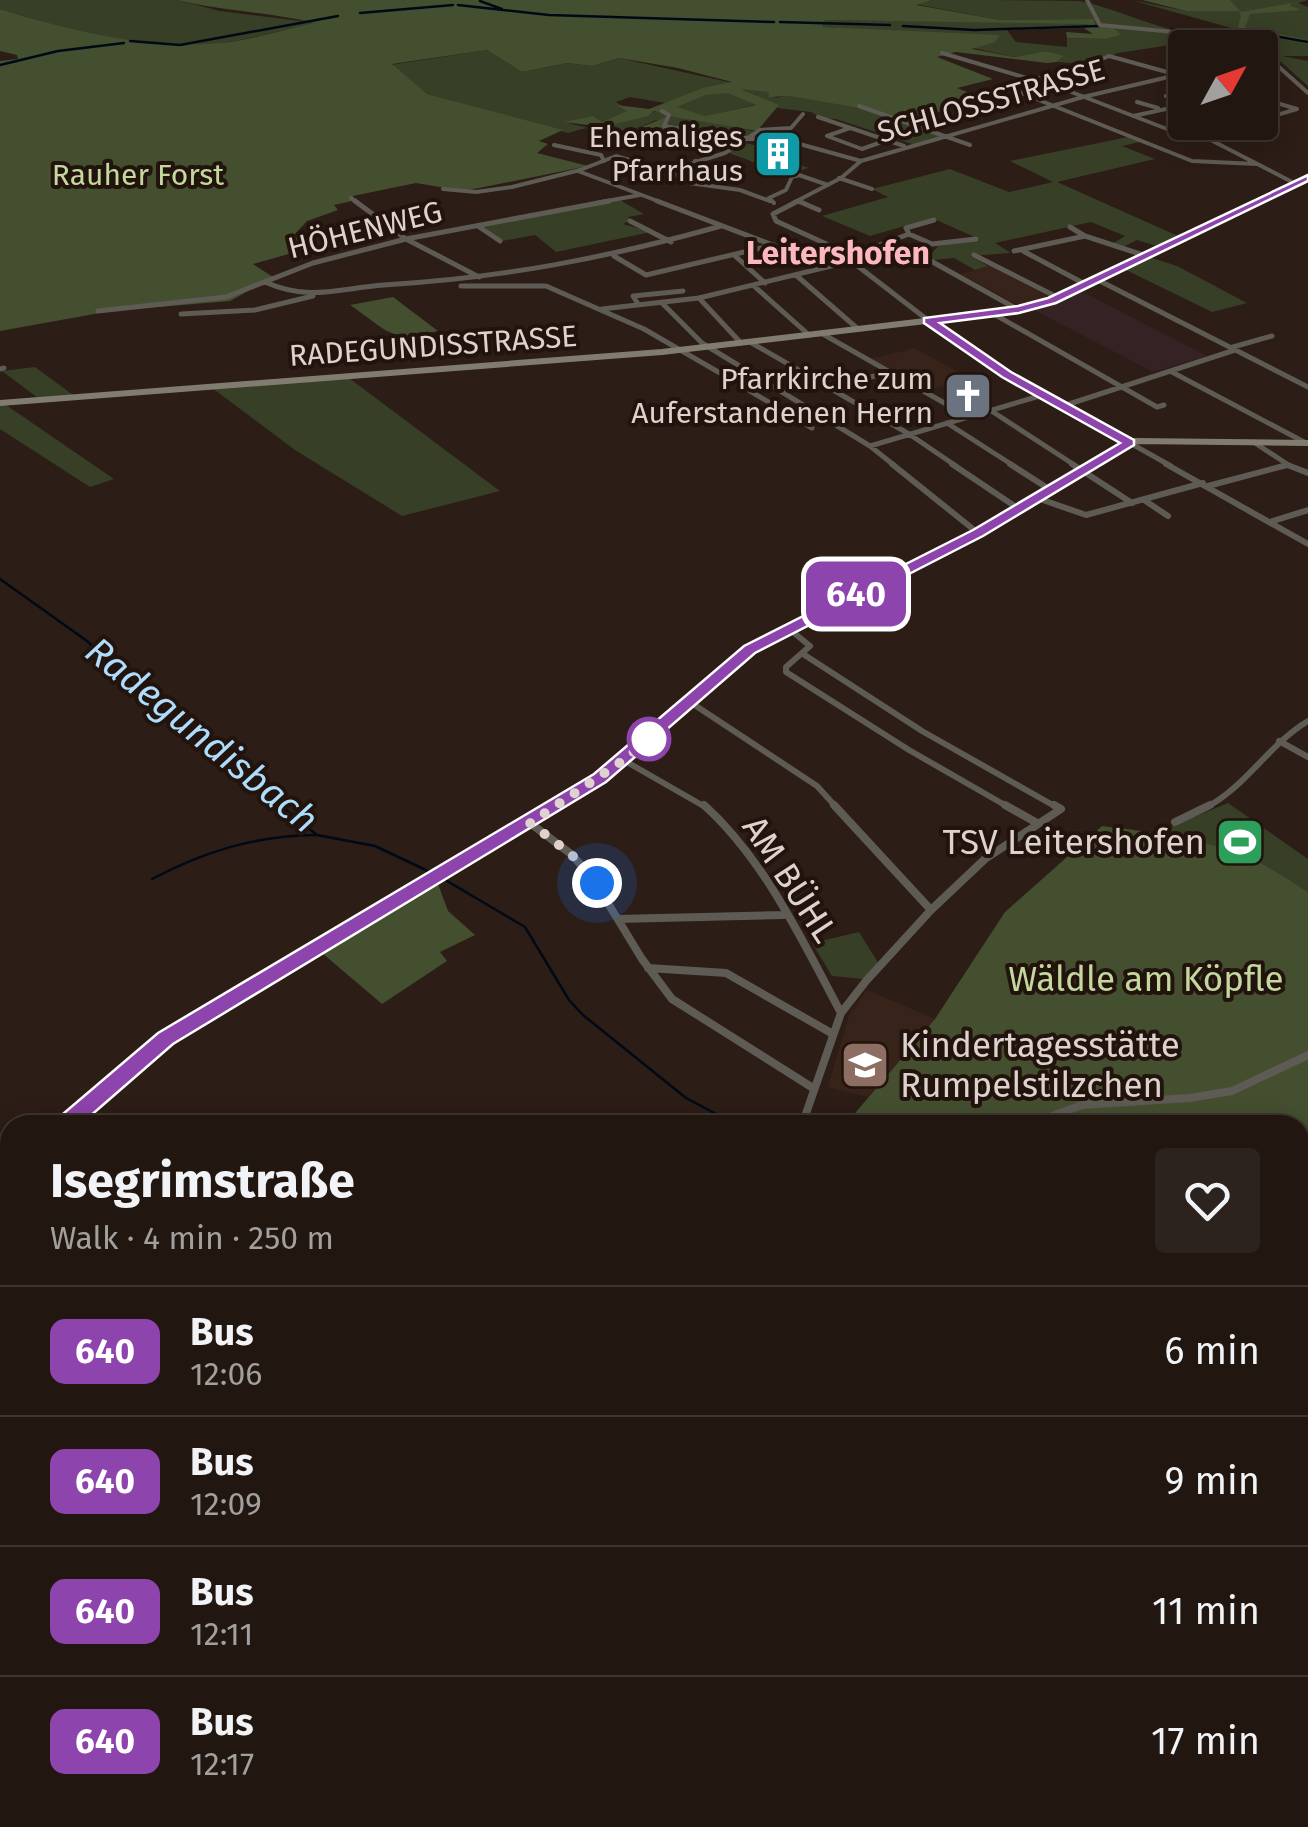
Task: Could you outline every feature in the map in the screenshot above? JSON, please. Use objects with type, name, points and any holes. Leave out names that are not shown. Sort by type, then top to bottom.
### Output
[{"type":"street","points":[[1087,0],[1100,25],[1168,31]]},
{"type":"street","points":[[942,53],[1168,126]]},
{"type":"street","points":[[956,102],[1004,86],[1073,72],[1109,56],[1168,72]]},
{"type":"street","points":[[1278,67],[1308,93]]},
{"type":"street","name":"SCHLOSSSTRASSE","points":[[833,246],[776,221],[772,214],[828,186],[861,161],[1083,96],[1168,77]]},
{"type":"street","points":[[1004,86],[1192,160],[1256,164]]},
{"type":"street","points":[[1138,102],[1162,110]]},
{"type":"street","points":[[1278,103],[1297,109],[1278,117]]},
{"type":"street","points":[[861,106],[970,144]]},
{"type":"street","points":[[1134,116],[1168,108]]},
{"type":"street","points":[[662,112],[669,115],[664,126],[796,142],[861,161]]},
{"type":"street","points":[[442,189],[475,191],[577,170],[619,155],[666,168],[752,138],[760,130],[791,128],[802,114]]},
{"type":"street","points":[[818,117],[908,147]]},
{"type":"street","points":[[850,128],[826,136],[862,149],[887,140]]},
{"type":"street","points":[[1211,140],[1298,183]]},
{"type":"street","points":[[554,146],[601,155],[604,161]]},
{"type":"street","points":[[695,161],[739,177],[730,180]]},
{"type":"street","points":[[666,168],[672,177],[708,188],[740,190],[782,206]]},
{"type":"street","points":[[577,170],[774,245],[802,253],[833,246],[997,369],[1308,542]]},
{"type":"street","points":[[770,201],[772,195],[786,190],[792,177],[799,175],[828,186]]},
{"type":"street","points":[[840,178],[872,189]]},
{"type":"street","name":"RADEGUNDISSTRASSE","points":[[0,402],[682,350],[1019,310],[1058,298],[1308,178]]},
{"type":"street","name":"HÖHENWEG","points":[[98,312],[226,298],[313,263],[406,239],[640,195]]},
{"type":"street","points":[[352,198],[406,239],[501,286]]},
{"type":"street","points":[[798,201],[818,210]]},
{"type":"street","points":[[908,234],[906,228],[934,220]]},
{"type":"street","points":[[630,221],[671,242]]},
{"type":"street","name":"HÖHENWEG","points":[[478,226],[500,241]]},
{"type":"street","points":[[181,314],[255,310],[380,285],[441,284],[614,256],[720,226]]},
{"type":"street","points":[[1070,228],[1146,256]]},
{"type":"street","points":[[843,254],[908,234],[932,244],[976,239]]},
{"type":"street","points":[[1085,236],[1017,251],[1086,284]]},
{"type":"street","points":[[614,256],[646,275],[774,245]]},
{"type":"street","points":[[857,252],[929,260],[1019,310]]},
{"type":"street","points":[[734,255],[766,283]]},
{"type":"street","points":[[974,255],[1058,298]]},
{"type":"street","points":[[602,309],[699,298],[853,261]]},
{"type":"street","points":[[797,276],[858,329]]},
{"type":"street","points":[[1096,278],[1308,387]]},
{"type":"street","points":[[264,282],[286,291],[318,295]]},
{"type":"street","points":[[461,286],[546,286],[602,309],[720,373]]},
{"type":"street","points":[[754,286],[809,335]]},
{"type":"street","points":[[638,304],[633,296],[682,291]]},
{"type":"street","points":[[699,298],[746,342],[909,434],[1019,509]]},
{"type":"street","points":[[662,303],[708,346],[870,446],[978,533]]},
{"type":"street","points":[[992,313],[1157,406],[1164,405]]},
{"type":"street","points":[[821,333],[969,417]]},
{"type":"street","points":[[1063,406],[1272,336]]},
{"type":"street","points":[[1170,371],[1307,443]]},
{"type":"street","points":[[830,389],[888,372]]},
{"type":"street","points":[[750,391],[812,428]]},
{"type":"street","points":[[870,446],[1043,394]]},
{"type":"street","points":[[774,406],[795,399]]},
{"type":"street","points":[[990,410],[1132,502]]},
{"type":"street","points":[[948,423],[1049,490]]},
{"type":"street","points":[[76,1115],[166,1038],[530,823],[624,760],[750,649],[788,628],[978,533],[1130,442],[1307,443]]},
{"type":"street","points":[[1255,443],[1286,465],[1308,473]]},
{"type":"street","points":[[1036,498],[1086,515],[1286,465]]},
{"type":"street","points":[[1144,500],[1168,516]]},
{"type":"street","points":[[1270,522],[1306,512]]},
{"type":"street","points":[[788,628],[810,643],[786,667],[786,672],[909,750],[1037,823]]},
{"type":"street","points":[[803,654],[938,741],[1061,809],[997,849],[930,910],[841,1013],[805,1115]]},
{"type":"street","points":[[690,702],[817,786],[930,910]]},
{"type":"street","points":[[1175,822],[1222,799],[1279,741],[1308,720]]},
{"type":"street","points":[[1279,741],[1308,757]]},
{"type":"street","name":"AM BÜHL","points":[[624,760],[690,796],[718,818],[784,915],[841,1013]]},
{"type":"street","points":[[530,823],[586,869],[660,986],[695,1016],[813,1088]]},
{"type":"street","points":[[618,918],[784,915]]},
{"type":"street","points":[[648,968],[726,973],[833,1034]]},
{"type":"street","points":[[1055,1115],[1082,1105],[1190,1098],[1232,1091],[1308,1055]]},
{"type":"shaded area","points":[[992,265],[1051,295],[1021,307],[961,274]]},
{"type":"shaded area","points":[[1079,290],[1207,356],[1153,372],[1034,310]]},
{"type":"shaded area","points":[[915,348],[965,376],[952,378],[958,382],[930,389],[909,377],[920,371],[907,376],[870,359]]},
{"type":"shaded area","name":"Kindertagesstätte Rumpelstilzchen","points":[[867,990],[935,1019],[868,1097],[828,1087],[849,1016]]},
{"type":"green space","points":[[0,0],[177,0],[220,11],[318,23],[205,45],[146,43],[86,33],[0,9]]},
{"type":"green space","name":"Rauher Forst","points":[[177,0],[932,0],[916,5],[1001,20],[1094,19],[1095,26],[1114,28],[1121,35],[1106,39],[1067,38],[1066,32],[1093,34],[1084,28],[1007,30],[1092,26],[1087,24],[825,20],[822,27],[1000,35],[995,42],[972,49],[1014,57],[1046,51],[1064,56],[1047,63],[956,52],[937,57],[993,79],[957,88],[972,94],[950,108],[909,123],[876,111],[790,96],[768,97],[769,92],[741,89],[779,105],[757,131],[654,111],[603,127],[564,122],[593,116],[603,122],[627,111],[616,105],[649,109],[703,88],[732,82],[678,68],[619,58],[592,66],[567,63],[522,72],[487,50],[392,64],[427,94],[563,130],[539,141],[548,144],[537,153],[588,166],[464,191],[416,183],[353,196],[352,201],[334,205],[338,210],[307,221],[294,235],[310,248],[253,264],[273,277],[230,301],[111,311],[0,331],[0,61],[18,59],[17,55],[0,51],[0,9],[114,38],[171,44],[230,42],[314,23]],"holes":[[[728,93],[756,105],[705,116],[677,107],[705,95]]]},
{"type":"green space","points":[[933,0],[1079,1],[1173,30],[1168,30],[1168,45],[1118,53],[1087,64],[1057,62],[1063,57],[1047,51],[1014,57],[896,31],[821,27],[825,20],[1095,23],[1093,19],[1001,20],[914,4]],"holes":[[[1104,27],[1120,35],[1106,39],[1067,38],[1067,47],[1016,42],[1007,30]]]},
{"type":"green space","points":[[1131,0],[1186,11],[1238,11],[1230,0],[1308,0],[1298,3],[1308,7],[1308,56],[1282,56],[1308,61],[1308,86],[1278,59],[1278,30],[1231,30],[1235,29]]},
{"type":"green space","points":[[1142,0],[1230,0],[1241,12],[1292,3],[1290,6],[1301,10],[1250,14],[1245,27],[1260,30],[1232,30],[1237,29],[1239,11],[1186,11]]},
{"type":"green space","points":[[1278,34],[1308,40],[1308,44],[1278,38]]},
{"type":"green space","points":[[487,50],[522,72],[567,63],[592,66],[619,58],[733,83],[728,85],[758,104],[703,117],[677,105],[630,97],[616,102],[631,112],[603,122],[593,116],[568,123],[588,128],[659,111],[757,132],[752,138],[716,135],[656,120],[621,135],[591,134],[586,128],[568,133],[427,94],[390,65]]},
{"type":"green space","points":[[739,88],[771,92],[776,98],[790,95],[876,111],[947,136],[915,145],[811,112],[777,108],[778,105]]},
{"type":"green space","points":[[669,116],[663,124],[674,126],[654,136],[632,136],[640,140],[629,144],[594,135],[621,135]]},
{"type":"green space","points":[[1128,137],[1140,142],[1122,146],[1155,159],[1057,182],[1178,236],[1156,246],[1137,240],[1123,247],[1112,244],[1125,236],[1091,222],[995,243],[1011,253],[970,256],[988,266],[975,270],[954,258],[929,257],[938,246],[979,239],[932,218],[870,236],[822,216],[888,197],[872,189],[950,169],[1009,192],[1053,182],[1010,161]]},
{"type":"green space","points":[[745,143],[777,150],[770,155],[809,168],[787,174],[726,152]]},
{"type":"green space","points":[[620,200],[644,214],[628,217],[631,220],[623,224],[651,232],[556,252],[535,235],[502,241],[482,225]]},
{"type":"green space","points":[[1149,257],[1177,266],[1247,303],[1212,312],[1124,269]]},
{"type":"green space","points":[[393,297],[438,331],[398,335],[350,305]]},
{"type":"green space","points":[[35,367],[73,395],[38,398],[2,371]]},
{"type":"green space","points":[[349,378],[500,491],[402,516],[295,450],[212,388]]},
{"type":"green space","points":[[0,405],[6,405],[114,479],[90,487],[0,429]]},
{"type":"green space","name":"TSV Leitershofen","points":[[1228,803],[1308,859],[1308,892],[1254,860],[1162,830]]},
{"type":"green space","name":"Wäldle am Köpfle","points":[[1102,826],[1160,834],[1236,853],[1308,892],[1308,1115],[853,1115],[935,1019],[1005,912]]},
{"type":"green space","points":[[438,884],[448,911],[475,935],[440,952],[447,961],[382,1004],[322,953]]},
{"type":"green space","points":[[859,932],[879,964],[864,979],[832,976],[812,943]]},
{"type":"waterway","points":[[480,1],[502,9]]},
{"type":"waterway","points":[[360,13],[453,5]]},
{"type":"waterway","points":[[458,5],[549,15],[774,22]]},
{"type":"waterway","points":[[130,41],[180,45],[338,16]]},
{"type":"waterway","points":[[780,22],[890,25]]},
{"type":"waterway","points":[[903,26],[974,30],[1099,26]]},
{"type":"waterway","points":[[1278,37],[1308,42]]},
{"type":"waterway","points":[[0,65],[58,51],[124,43]]},
{"type":"waterway","name":"Radegundisbach","points":[[0,579],[87,641],[150,700],[317,835],[375,846],[430,872]]},
{"type":"waterway","points":[[152,879],[231,847],[272,838],[315,835]]},
{"type":"waterway","name":"Radegundisbach","points":[[442,878],[525,927],[569,1000],[583,1015],[686,1098],[718,1115]]},
{"type":"bus line","name":"640","points":[[77,1115],[166,1038],[600,778],[750,649],[978,533],[1107,452],[1130,442],[1006,374],[929,321],[1019,310],[1052,300],[1308,178]]},
{"type":"place","name":"Ehemaliges Pfarrhaus","points":[[778,154]]},
{"type":"place","name":"Pfarrkirche zum Auferstandenen Herrn","points":[[968,396]]},
{"type":"place","name":"TSV Leitershofen","points":[[1240,842]]},
{"type":"place","name":"Kindertagesstätte Rumpelstilzchen","points":[[865,1065]]},
{"type":"district","name":"Leitershofen","points":[[838,253]]},
{"type":"route","points":[[597,883],[571,854],[530,823],[649,739]]}]
